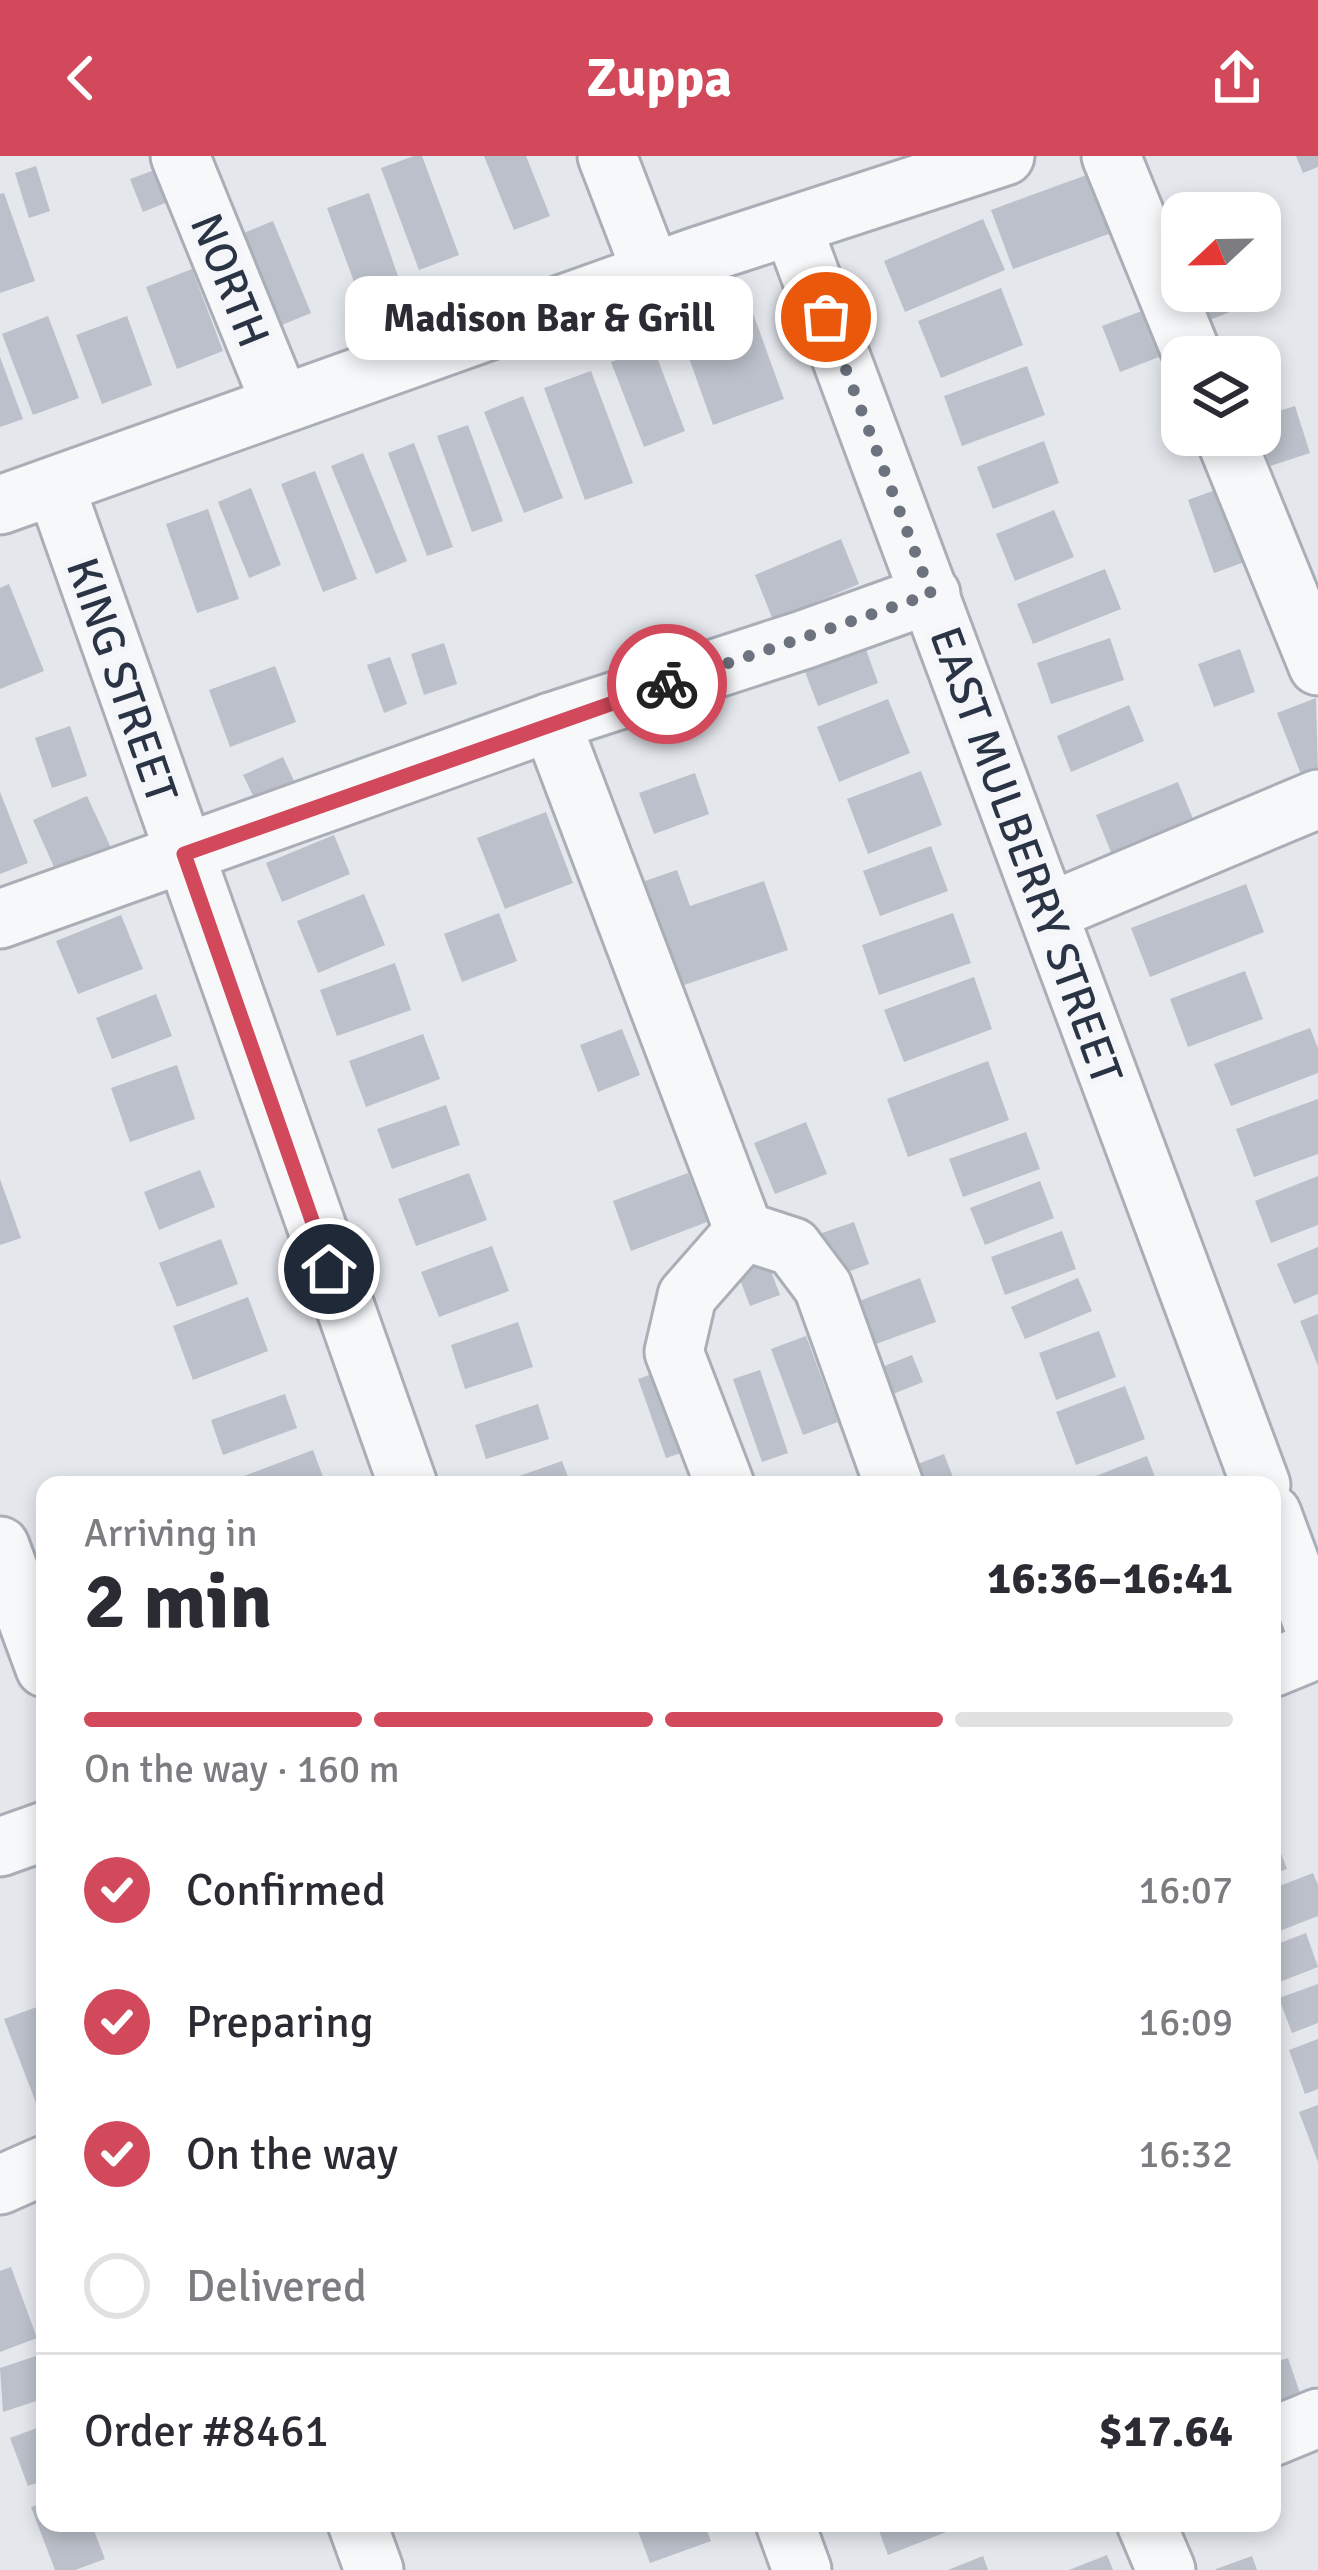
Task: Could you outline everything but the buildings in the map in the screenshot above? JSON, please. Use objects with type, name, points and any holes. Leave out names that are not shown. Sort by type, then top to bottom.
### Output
[{"type":"street","name":"NORTH","points":[[180,156],[281,404]]},
{"type":"street","points":[[607,156],[652,273]]},
{"type":"street","points":[[0,505],[652,273],[1004,156]]},
{"type":"street","points":[[1112,156],[1185,336]]},
{"type":"street","name":"EAST MULBERRY STREET","points":[[792,226],[1258,1476]]},
{"type":"street","points":[[1233,456],[1318,666]]},
{"type":"street","name":"KING STREET","points":[[55,486],[405,1476]]},
{"type":"street","points":[[0,919],[551,722],[931,594]]},
{"type":"street","points":[[551,722],[743,1231]]},
{"type":"street","points":[[1048,912],[1318,799]]},
{"type":"street","points":[[722,1476],[674,1352],[687,1296],[743,1231]]},
{"type":"street","points":[[743,1231],[793,1247],[823,1287],[891,1476]]},
{"type":"street","points":[[1281,1538],[1318,1638]]},
{"type":"street","points":[[0,1546],[36,1644]]},
{"type":"street","points":[[1281,1664],[1318,1649]]},
{"type":"street","points":[[0,1847],[36,1834]]},
{"type":"street","points":[[0,2185],[36,2169]]},
{"type":"street","points":[[1281,2433],[1318,2418]]},
{"type":"street","points":[[360,2532],[374,2570]]},
{"type":"street","points":[[788,2532],[802,2570]]},
{"type":"street","points":[[1150,2532],[1166,2570]]},
{"type":"way so far","points":[[667,684],[931,594],[826,317]]},
{"type":"place","name":"Madison Bar & Grill","points":[[826,317]]},
{"type":"route","points":[[329,1269],[184,854],[667,684]]}]
